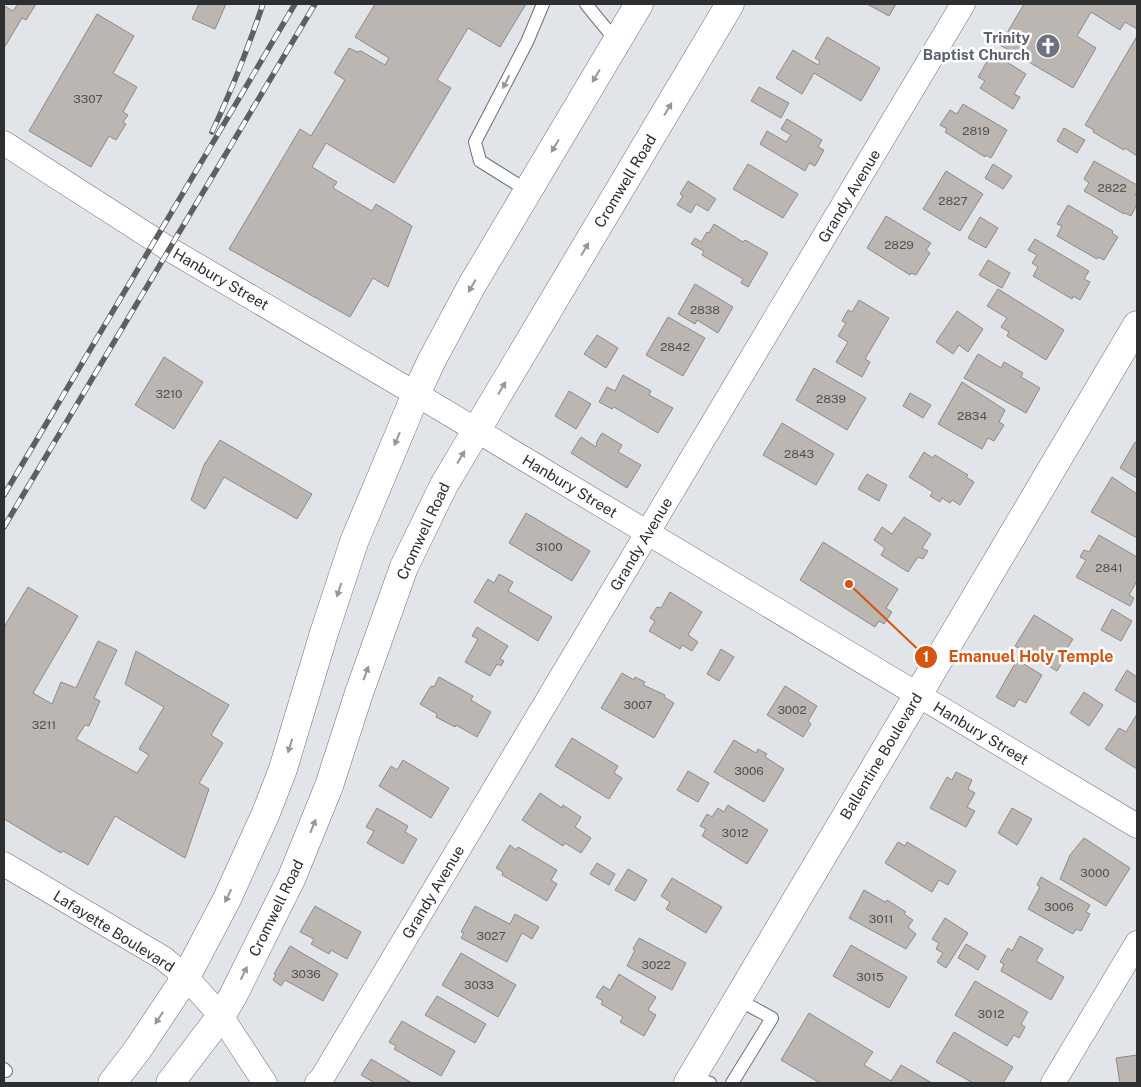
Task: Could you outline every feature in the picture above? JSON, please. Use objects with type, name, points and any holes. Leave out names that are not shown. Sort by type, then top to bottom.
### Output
[{"type":"street","points":[[112,1083],[138,1050],[186,977],[226,899],[266,813],[283,769],[354,542],[416,394],[467,293],[639,4]]},
{"type":"street","name":"Cromwell Road","points":[[170,1083],[193,1055],[233,996],[292,877],[329,786],[359,693],[404,567],[444,485],[730,4]]},
{"type":"street","name":"Grandy Avenue","points":[[317,1083],[964,4]]},
{"type":"street","name":"Hanbury Street","points":[[4,143],[169,249],[477,430],[1137,826]]},
{"type":"street","name":"Ballentine Boulevard","points":[[696,1081],[737,999],[1137,326]]},
{"type":"street","name":"Lafayette Boulevard","points":[[4,864],[163,958],[186,977],[221,1016],[265,1083]]},
{"type":"street","points":[[1053,1083],[1137,943]]},
{"type":"lane","points":[[528,191],[480,161],[475,142],[527,42],[543,4]]},
{"type":"lane","points":[[586,4],[617,42]]},
{"type":"lane","points":[[732,1083],[772,1018],[737,999]]},
{"type":"building","points":[[18,4],[36,4],[26,20],[22,18],[4,48],[4,6],[13,11]]},
{"type":"building","points":[[199,4],[226,4],[215,29],[192,19]]},
{"type":"building","points":[[375,4],[526,4],[500,47],[468,28],[437,80],[451,88],[394,183],[326,143],[312,167],[337,182],[333,188],[372,211],[376,204],[412,226],[388,287],[373,278],[350,317],[229,249],[300,129],[311,136],[345,80],[334,73],[349,48],[357,52],[361,51],[385,65],[389,58],[355,37]]},
{"type":"building","points":[[867,4],[896,4],[889,16]]},
{"type":"building","name":"Trinity Baptist Church","points":[[1024,4],[1137,4],[1137,29],[1125,22],[1120,30],[1091,12],[1077,36],[1096,48],[1073,88],[1000,45]]},
{"type":"building","points":[[97,14],[134,36],[113,73],[137,87],[123,112],[128,115],[123,122],[126,124],[116,140],[109,136],[91,167],[29,131]]},
{"type":"building","points":[[1137,36],[1137,156],[1093,132],[1094,130],[1085,125]]},
{"type":"building","points":[[827,37],[880,68],[861,101],[814,73],[802,94],[776,78],[793,50],[818,65],[820,61],[815,58]]},
{"type":"building","points":[[992,53],[1026,74],[1014,94],[1020,97],[1013,109],[980,88],[985,81],[978,77]]},
{"type":"building","points":[[759,87],[789,103],[781,118],[751,101]]},
{"type":"building","points":[[963,104],[1007,130],[991,158],[986,155],[985,157],[945,132],[947,129],[940,125],[950,110],[957,114]]},
{"type":"building","points":[[787,119],[822,140],[818,147],[824,150],[815,166],[809,163],[805,171],[760,144],[767,131],[786,142],[791,135],[781,129]]},
{"type":"building","points":[[1064,128],[1085,140],[1077,153],[1057,141]]},
{"type":"building","points":[[1094,161],[1137,185],[1135,195],[1137,196],[1137,204],[1131,216],[1124,214],[1084,191],[1089,183],[1084,179]]},
{"type":"building","points":[[748,164],[798,194],[783,218],[733,189]]},
{"type":"building","points":[[993,164],[1012,176],[1003,189],[985,178]]},
{"type":"building","points":[[946,171],[983,194],[960,231],[923,209]]},
{"type":"building","points":[[688,181],[716,199],[708,211],[696,204],[691,213],[677,205],[683,196],[680,194]]},
{"type":"building","points":[[1068,205],[1113,231],[1112,233],[1118,237],[1104,260],[1098,257],[1097,259],[1057,236],[1062,226],[1057,224]]},
{"type":"building","points":[[886,216],[931,243],[926,250],[930,253],[916,275],[911,273],[910,275],[867,248]]},
{"type":"building","points":[[980,217],[998,228],[986,248],[968,238]]},
{"type":"building","points":[[714,224],[743,242],[745,240],[768,253],[748,287],[741,283],[743,279],[702,255],[704,251],[691,244],[695,238],[701,242]]},
{"type":"building","points":[[1035,239],[1089,271],[1084,279],[1090,282],[1080,300],[1073,296],[1072,299],[1033,276],[1038,267],[1032,263],[1037,255],[1028,250]]},
{"type":"building","points":[[988,260],[1010,273],[1002,288],[979,275]]},
{"type":"building","points":[[695,284],[733,307],[718,333],[697,320],[695,324],[678,314]]},
{"type":"building","points":[[998,289],[1064,330],[1046,360],[1007,336],[1009,332],[1001,327],[1007,318],[987,306]]},
{"type":"building","points":[[859,300],[889,318],[865,359],[870,362],[862,377],[836,362],[848,342],[838,336],[846,323],[842,321],[848,310],[852,312]]},
{"type":"building","points":[[957,311],[983,329],[968,352],[959,345],[953,354],[936,342]]},
{"type":"building","points":[[668,317],[705,338],[683,376],[646,355]]},
{"type":"building","points":[[597,335],[618,348],[606,368],[584,354]]},
{"type":"building","points":[[978,354],[1001,368],[1004,362],[1023,373],[1021,377],[1040,388],[1026,413],[964,378]]},
{"type":"building","points":[[164,357],[203,382],[174,429],[135,405]]},
{"type":"building","points":[[814,368],[866,398],[847,430],[796,400]]},
{"type":"building","points":[[623,375],[651,391],[649,395],[673,408],[658,433],[614,407],[612,409],[599,402],[607,387],[615,391]]},
{"type":"building","points":[[962,382],[1005,410],[999,422],[1004,425],[994,441],[988,438],[982,449],[938,424]]},
{"type":"building","points":[[569,391],[591,404],[576,429],[555,416]]},
{"type":"building","points":[[910,393],[931,405],[923,418],[903,406]]},
{"type":"building","points":[[782,423],[834,454],[816,485],[763,455]]},
{"type":"building","points":[[602,433],[622,445],[618,452],[641,465],[627,488],[571,453],[581,437],[596,447],[596,443]]},
{"type":"building","points":[[220,440],[312,494],[297,519],[224,477],[205,509],[191,500],[204,465]]},
{"type":"building","points":[[1135,442],[1137,443],[1137,478],[1120,468]]},
{"type":"building","points":[[924,452],[933,458],[935,455],[968,475],[966,477],[974,482],[960,505],[952,500],[950,503],[942,498],[940,502],[930,496],[933,492],[909,477]]},
{"type":"building","points":[[867,474],[887,485],[879,501],[858,489]]},
{"type":"building","points":[[1112,477],[1137,494],[1137,538],[1091,512]]},
{"type":"building","points":[[526,513],[590,551],[572,581],[509,543]]},
{"type":"building","points":[[904,517],[931,534],[922,548],[928,551],[923,559],[918,557],[908,572],[881,555],[885,548],[874,540],[882,527],[892,534]]},
{"type":"building","points":[[1099,535],[1137,557],[1137,581],[1129,595],[1134,598],[1130,606],[1076,577],[1086,560],[1080,557],[1084,550],[1089,552]]},
{"type":"building","points":[[823,542],[898,589],[886,608],[892,612],[884,624],[879,621],[875,627],[800,580]]},
{"type":"building","points":[[499,574],[513,582],[508,591],[552,617],[538,641],[474,602],[488,579],[494,583]]},
{"type":"building","points":[[28,587],[78,616],[33,693],[52,704],[61,682],[76,688],[98,641],[117,650],[94,698],[100,701],[89,726],[85,725],[76,739],[137,773],[149,755],[139,749],[164,707],[125,684],[136,651],[229,705],[211,735],[223,743],[199,783],[209,789],[185,858],[115,816],[88,865],[63,851],[61,853],[4,819],[4,627]]},
{"type":"building","points":[[670,592],[702,612],[688,635],[698,642],[692,651],[682,645],[680,649],[649,631],[655,621],[650,618],[657,607],[661,608]]},
{"type":"building","points":[[1112,609],[1132,621],[1121,641],[1101,630]]},
{"type":"building","points":[[1034,615],[1073,639],[1064,653],[1067,655],[1057,671],[1015,646]]},
{"type":"building","points":[[477,627],[508,646],[500,659],[504,661],[501,666],[497,664],[490,676],[465,662],[478,639],[472,636]]},
{"type":"building","points":[[721,649],[734,657],[719,681],[707,674]]},
{"type":"building","points":[[1017,660],[1042,675],[1026,703],[1019,699],[1014,707],[996,697]]},
{"type":"building","points":[[1127,670],[1137,677],[1137,703],[1115,690]]},
{"type":"building","points":[[622,673],[634,680],[635,677],[645,682],[643,685],[665,695],[664,697],[674,703],[654,738],[601,708]]},
{"type":"building","points":[[439,677],[473,696],[471,700],[491,712],[477,737],[456,725],[455,727],[436,717],[437,714],[420,704],[431,686],[434,687]]},
{"type":"building","points":[[785,686],[817,706],[808,721],[811,724],[803,737],[767,715]]},
{"type":"building","points":[[1084,692],[1103,705],[1089,726],[1070,713]]},
{"type":"building","points":[[1137,714],[1137,769],[1105,749],[1119,728],[1126,732]]},
{"type":"building","points":[[572,738],[618,766],[614,773],[622,778],[609,799],[555,766]]},
{"type":"building","points":[[734,740],[756,753],[758,749],[767,754],[765,757],[784,769],[764,802],[714,772]]},
{"type":"building","points":[[403,760],[449,788],[431,818],[379,786],[391,766],[397,770]]},
{"type":"building","points":[[688,771],[709,783],[698,802],[677,790]]},
{"type":"building","points":[[956,772],[972,780],[968,789],[975,793],[967,807],[975,811],[966,827],[930,808],[947,777],[952,780]]},
{"type":"building","points":[[540,793],[562,808],[563,805],[581,817],[575,827],[591,838],[581,853],[565,843],[563,846],[522,820]]},
{"type":"building","points":[[728,805],[768,830],[747,864],[702,836],[706,829],[700,826],[707,814],[712,817],[718,808],[724,812]]},
{"type":"building","points":[[377,808],[408,826],[405,832],[417,839],[403,864],[367,843],[374,831],[366,827]]},
{"type":"building","points":[[1012,808],[1032,819],[1017,845],[998,833]]},
{"type":"building","points":[[1084,838],[1130,868],[1106,906],[1060,879],[1070,855]]},
{"type":"building","points":[[898,842],[905,846],[907,842],[956,871],[948,885],[939,880],[932,892],[885,863]]},
{"type":"building","points":[[510,845],[516,850],[518,847],[557,870],[551,880],[557,884],[547,901],[502,875],[503,872],[496,868]]},
{"type":"building","points":[[597,863],[615,874],[609,885],[590,874]]},
{"type":"building","points":[[628,869],[647,880],[635,901],[615,890]]},
{"type":"building","points":[[1041,877],[1090,905],[1086,912],[1090,914],[1081,931],[1076,929],[1073,934],[1028,909],[1040,887],[1037,885]]},
{"type":"building","points":[[672,878],[722,907],[706,933],[666,909],[670,902],[661,896]]},
{"type":"building","points":[[864,890],[885,902],[887,900],[906,912],[904,914],[913,920],[908,927],[916,934],[906,949],[849,918]]},
{"type":"building","points":[[315,906],[361,932],[347,959],[331,950],[329,954],[311,944],[314,939],[300,932]]},
{"type":"building","points":[[475,906],[510,924],[515,914],[539,927],[532,939],[522,933],[507,962],[461,938],[464,933],[461,932]]},
{"type":"building","points":[[945,918],[968,933],[946,968],[937,962],[943,953],[936,949],[939,943],[932,939]]},
{"type":"building","points":[[1020,936],[1043,949],[1036,961],[1064,977],[1051,1000],[1001,971],[1004,964],[1000,962],[1008,948],[1012,951]]},
{"type":"building","points":[[639,938],[686,963],[672,990],[627,966]]},
{"type":"building","points":[[966,944],[986,956],[978,970],[958,958]]},
{"type":"building","points":[[851,945],[907,977],[889,1008],[833,976]]},
{"type":"building","points":[[290,946],[338,974],[323,1001],[285,980],[281,986],[273,980],[276,975],[274,974]]},
{"type":"building","points":[[461,953],[516,985],[498,1017],[442,985]]},
{"type":"building","points":[[619,974],[656,997],[648,1010],[656,1015],[644,1036],[620,1022],[623,1017],[601,1004],[603,1001],[596,997],[603,986],[610,990]]},
{"type":"building","points":[[975,981],[1028,1012],[1021,1024],[1025,1027],[1019,1038],[1014,1035],[1007,1046],[955,1015]]},
{"type":"building","points":[[437,996],[486,1024],[475,1043],[425,1015]]},
{"type":"building","points":[[809,1013],[873,1052],[864,1065],[891,1081],[901,1065],[932,1083],[820,1083],[781,1060]]},
{"type":"building","points":[[402,1021],[455,1051],[441,1076],[394,1049],[396,1046],[389,1042]]},
{"type":"building","points":[[954,1032],[1013,1067],[1003,1083],[973,1083],[936,1062]]},
{"type":"building","points":[[1137,1055],[1137,1083],[1120,1083],[1116,1058]]},
{"type":"building","points":[[371,1059],[412,1083],[375,1083],[361,1075]]},
{"type":"railway","points":[[212,132],[252,37],[263,4]]},
{"type":"railway","points":[[4,495],[295,4]]},
{"type":"railway","points":[[4,527],[315,4]]},
{"type":"place","name":"Trinity Baptist Church","points":[[1048,46]]},
{"type":"place","name":"Emanuel Holy Temple","points":[[849,584]]}]
